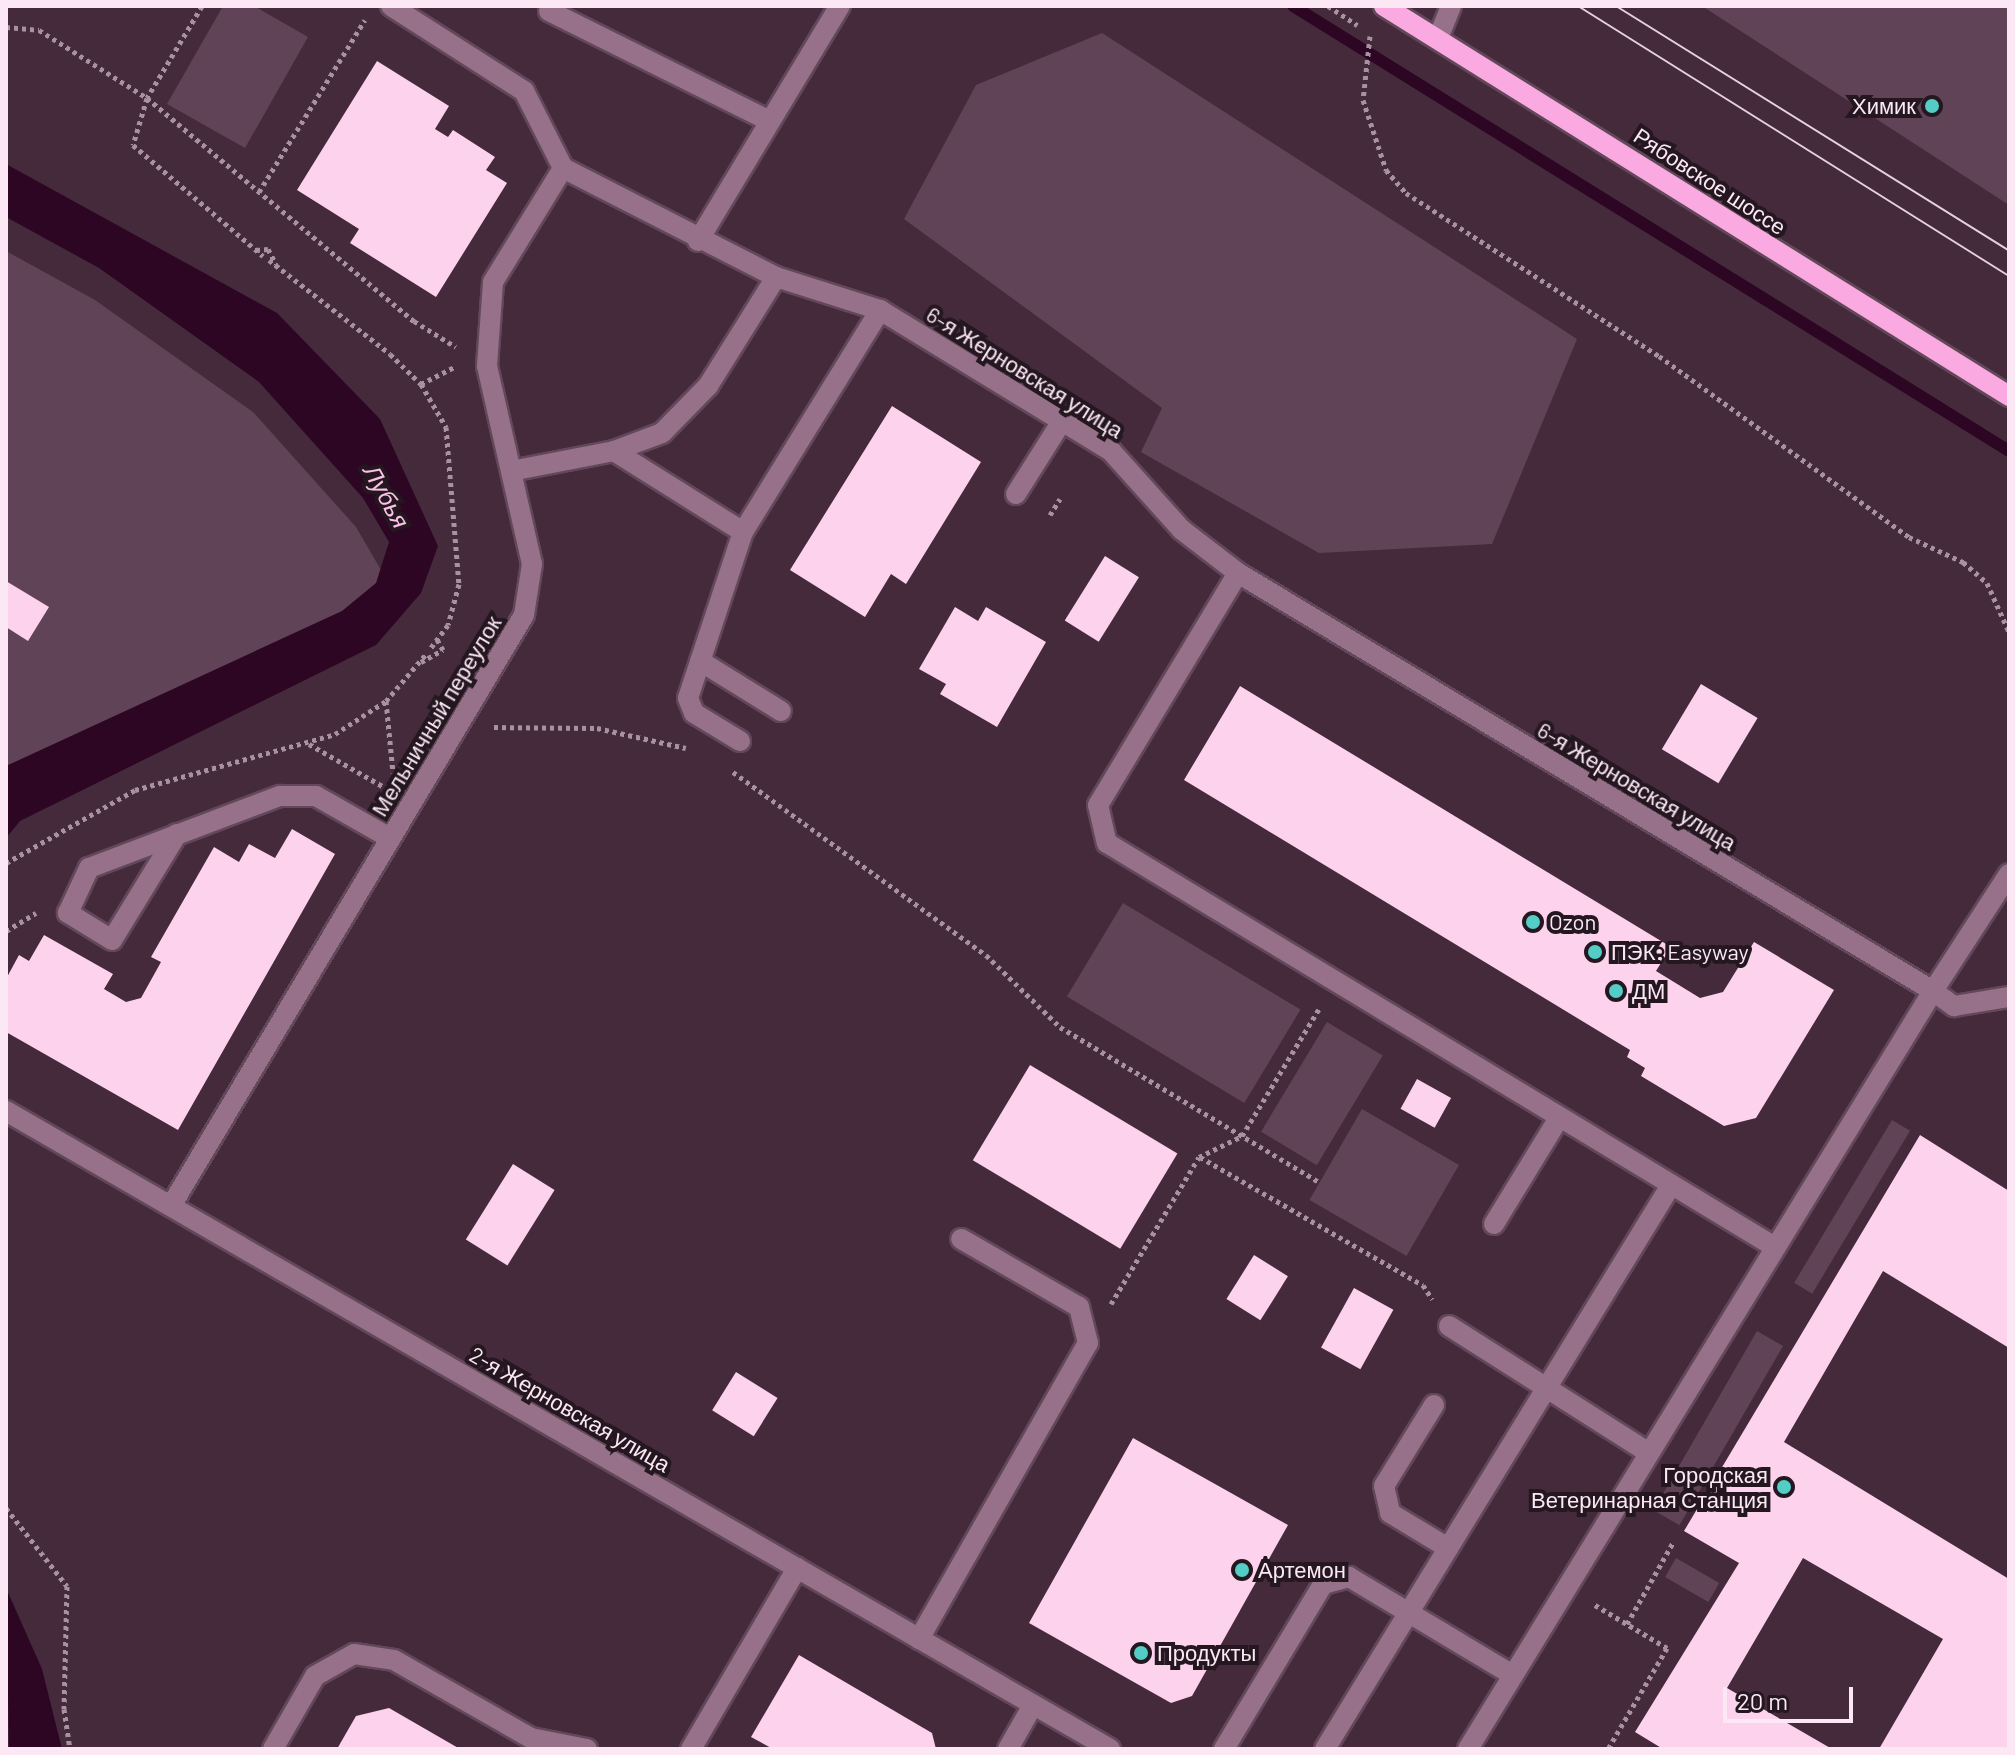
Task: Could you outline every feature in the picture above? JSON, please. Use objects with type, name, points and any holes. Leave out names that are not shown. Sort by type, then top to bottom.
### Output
[{"type":"main road","name":"Рябовское шоссе","points":[[1384,6],[1439,36],[2009,396]]},
{"type":"street","points":[[391,6],[524,91],[563,168]]},
{"type":"street","points":[[698,241],[840,6]]},
{"type":"street","points":[[1439,36],[1451,6]]},
{"type":"street","points":[[549,11],[770,121]]},
{"type":"street","name":"6-я Жерновская улица","points":[[563,168],[698,241],[776,277],[880,310],[1111,451],[1182,530],[1238,573],[1954,1006],[2009,997]]},
{"type":"street","name":"Мельничный переулок","points":[[171,1206],[524,615],[532,564],[487,366],[493,282],[563,168]]},
{"type":"street","points":[[511,471],[614,451],[662,433],[708,386],[776,277]]},
{"type":"street","points":[[740,741],[694,713],[688,698],[700,661],[743,532],[880,310]]},
{"type":"street","points":[[1016,494],[1062,421]]},
{"type":"street","points":[[614,451],[743,532]]},
{"type":"street","points":[[1238,573],[1098,805],[1107,843],[1775,1247]]},
{"type":"street","points":[[700,661],[781,711]]},
{"type":"street","points":[[177,834],[112,940],[75,923],[69,903],[89,868],[177,834],[280,796],[316,796],[390,838]]},
{"type":"street","points":[[1468,1749],[1933,991],[2009,874]]},
{"type":"street","name":"2-я Жерновская улица","points":[[6,1111],[1110,1749]]},
{"type":"street","points":[[1494,1224],[1559,1118]]},
{"type":"street","points":[[1325,1749],[1671,1185]]},
{"type":"street","points":[[919,1639],[1088,1343],[1079,1307],[961,1239]]},
{"type":"street","points":[[1449,1326],[1649,1453]]},
{"type":"street","points":[[1434,1405],[1384,1486],[1390,1513],[1448,1548]]},
{"type":"street","points":[[691,1749],[797,1568]]},
{"type":"street","points":[[1224,1749],[1323,1584],[1349,1577],[1513,1675]]},
{"type":"street","points":[[273,1749],[315,1676],[354,1654],[394,1660],[531,1738],[587,1749]]},
{"type":"street","points":[[1008,1749],[1033,1705]]},
{"type":"path","points":[[6,863],[135,790],[309,744],[386,701],[437,639],[459,584],[453,447],[421,384],[133,145],[147,98],[202,6]]},
{"type":"path","points":[[259,192],[374,6]]},
{"type":"path","points":[[6,27],[39,30],[147,98],[414,321],[463,351]]},
{"type":"path","points":[[1370,34],[1363,100],[1386,170],[1406,193],[1659,356],[1909,537],[1963,562],[1987,583],[2009,632]]},
{"type":"path","points":[[256,250],[268,249],[276,265]]},
{"type":"path","points":[[421,384],[461,364]]},
{"type":"path","points":[[1050,515],[1060,499]]},
{"type":"path","points":[[420,662],[443,650],[437,639]]},
{"type":"path","points":[[386,701],[395,793]]},
{"type":"path","points":[[457,727],[597,728],[697,750]]},
{"type":"path","points":[[309,744],[369,778]]},
{"type":"path","points":[[722,763],[986,955],[1060,1027],[1319,1182]]},
{"type":"path","points":[[1088,1343],[1199,1157],[1242,1136],[1335,981]]},
{"type":"path","points":[[1199,1157],[1423,1285],[1449,1326]]},
{"type":"path","points":[[6,1508],[67,1586],[64,1709],[70,1749]]},
{"type":"path","points":[[1627,1624],[1674,1541]]},
{"type":"path","points":[[1566,1588],[1667,1648],[1608,1749]]},
{"type":"shaded area","points":[[223,6],[254,6],[308,37],[245,148],[167,104]]},
{"type":"shaded area","name":"Химик","points":[[1702,6],[2009,6],[2009,205]]},
{"type":"shaded area","points":[[1102,33],[1577,339],[1492,544],[1319,553],[1141,452],[1162,408],[904,219],[976,85]]},
{"type":"shaded area","points":[[6,251],[95,300],[253,412],[356,527],[381,570],[368,612],[6,791]]},
{"type":"shaded area","points":[[1123,903],[1300,1010],[1244,1103],[1067,996]]},
{"type":"shaded area","points":[[1327,1022],[1383,1055],[1317,1165],[1261,1132]]},
{"type":"shaded area","points":[[1362,1109],[1459,1165],[1406,1256],[1310,1200]]},
{"type":"shaded area","points":[[1892,1120],[1910,1131],[1812,1294],[1794,1283]]},
{"type":"shaded area","points":[[1757,1331],[1783,1346],[1679,1525],[1654,1510]]},
{"type":"shaded area","points":[[1676,1558],[1719,1583],[1708,1602],[1665,1577]]},
{"type":"water","name":"Лубья","points":[[6,164],[277,313],[380,419],[438,546],[421,593],[376,645],[20,821],[6,838],[6,766],[342,611],[376,583],[389,542],[363,498],[259,382],[99,268],[6,217]]},
{"type":"water","points":[[6,1588],[42,1669],[62,1749],[9,1749]]},
{"type":"building","points":[[377,61],[449,106],[435,129],[448,137],[453,130],[495,157],[486,170],[507,183],[436,297],[350,243],[359,229],[297,190]]},
{"type":"building","points":[[892,406],[981,462],[906,584],[891,574],[865,617],[790,570]]},
{"type":"building","points":[[1105,556],[1139,577],[1099,642],[1065,620]]},
{"type":"building","points":[[6,581],[49,607],[28,641],[6,627]]},
{"type":"building","points":[[955,607],[978,621],[986,607],[1046,642],[997,727],[940,694],[946,684],[919,669]]},
{"type":"building","points":[[1701,684],[1758,718],[1718,783],[1662,749]]},
{"type":"building","points":[[1240,686],[1671,947],[1656,971],[1700,998],[1723,992],[1754,942],[1834,990],[1756,1118],[1724,1126],[1641,1076],[1645,1068],[1627,1057],[1630,1050],[1184,780]]},
{"type":"building","points":[[292,829],[335,854],[178,1130],[6,1032],[6,979],[19,955],[29,961],[44,935],[113,974],[104,989],[126,1002],[141,998],[161,962],[151,957],[214,847],[239,862],[249,844],[275,858]]},
{"type":"building","points":[[1030,1065],[1177,1154],[1120,1249],[973,1160]]},
{"type":"building","points":[[1417,1079],[1451,1098],[1435,1128],[1401,1109]]},
{"type":"building","name":"Городская Ветеринарная Станция","points":[[1920,1135],[2009,1191],[2009,1348],[1883,1271],[1784,1442],[2009,1579],[2009,1749],[1879,1749],[1943,1639],[1803,1558],[1727,1688],[1832,1749],[1663,1749],[1635,1732],[1739,1563],[1684,1531]]},
{"type":"building","points":[[513,1164],[555,1190],[507,1265],[466,1239]]},
{"type":"building","points":[[1254,1255],[1288,1276],[1260,1320],[1226,1299]]},
{"type":"building","points":[[1354,1288],[1393,1310],[1360,1369],[1321,1347]]},
{"type":"building","points":[[736,1372],[778,1398],[754,1436],[712,1410]]},
{"type":"building","points":[[1133,1438],[1288,1525],[1192,1696],[1171,1703],[1029,1623]]},
{"type":"building","points":[[799,1655],[932,1733],[936,1749],[773,1749],[751,1737]]},
{"type":"building","points":[[389,1708],[460,1749],[337,1749],[356,1716]]},
{"type":"waterway","points":[[1293,6],[2009,451]]},
{"type":"tram line","points":[[1578,6],[2009,276]]},
{"type":"tram line","points":[[1616,6],[2009,251]]},
{"type":"place","name":"Химик","points":[[1932,106]]},
{"type":"place","name":"Ozon","points":[[1533,922]]},
{"type":"place","name":"ПЭК: Easyway","points":[[1595,952]]},
{"type":"place","name":"ДМ","points":[[1616,991]]},
{"type":"place","name":"Городская Ветеринарная Станция","points":[[1784,1487]]},
{"type":"place","name":"Артемон","points":[[1242,1570]]},
{"type":"place","name":"Продукты","points":[[1141,1653]]}]
